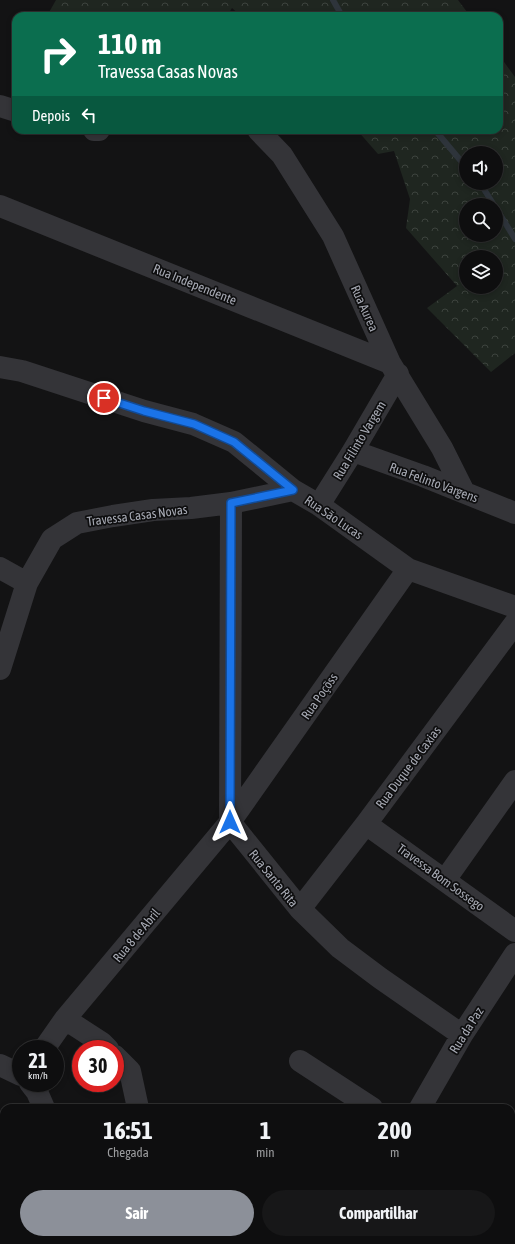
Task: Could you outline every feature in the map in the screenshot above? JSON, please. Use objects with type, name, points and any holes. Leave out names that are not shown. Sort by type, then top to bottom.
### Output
[{"type":"street","points":[[0,106],[12,110]]},
{"type":"street","name":"Rua Aurea","points":[[262,134],[282,155],[333,236],[394,369],[442,448],[464,492]]},
{"type":"street","name":"Rua Independente","points":[[0,206],[394,369]]},
{"type":"street","name":"Rua São Lucas","points":[[0,367],[22,371],[144,411],[194,424],[234,442],[293,490],[319,505],[408,569],[515,607]]},
{"type":"street","name":"Rua Filinto Vargem","points":[[319,505],[353,451],[394,369]]},
{"type":"street","name":"Rua Felinto Vargens","points":[[353,451],[515,512]]},
{"type":"street","name":"Travessa Casas Novas","points":[[0,669],[26,583],[52,539],[77,523],[146,511],[191,508],[231,503],[293,490]]},
{"type":"street","points":[[230,822],[231,503]]},
{"type":"street","points":[[0,568],[26,583]]},
{"type":"street","name":"Rua Poçõss","points":[[230,822],[408,569]]},
{"type":"street","name":"Rua Duque de Caxias","points":[[300,909],[366,824],[515,623]]},
{"type":"street","points":[[445,880],[515,781]]},
{"type":"street","name":"Rua Santa Rita","points":[[230,822],[300,909],[340,948],[380,978],[462,1035]]},
{"type":"street","name":"Rua 8 de Abril","points":[[51,1040],[65,1020],[230,822]]},
{"type":"street","name":"Travessa Bom Sossego","points":[[366,824],[515,931]]},
{"type":"street","name":"Rua da Paz","points":[[422,1104],[462,1035],[515,954]]},
{"type":"street","points":[[65,1020],[97,1040]]},
{"type":"street","points":[[300,1061],[366,1104]]},
{"type":"street","points":[[0,1065],[12,1071]]},
{"type":"street","points":[[124,1065],[130,1071],[137,1104]]},
{"type":"street","points":[[37,1092],[42,1104]]},
{"type":"green space","points":[[56,0],[458,0],[467,12],[236,12],[232,8],[230,12],[49,12]]},
{"type":"green space","points":[[503,60],[515,77],[515,353],[491,372],[427,308],[457,286],[406,228],[410,199],[394,151],[378,154],[360,134],[503,134]]},
{"type":"waterway","points":[[333,0],[340,12]]},
{"type":"waterway","points":[[438,134],[459,159]]},
{"type":"waterway","points":[[484,190],[490,198]]},
{"type":"waterway","points":[[503,219],[515,239]]},
{"type":"route","points":[[104,398],[144,411],[194,424],[234,442],[293,490],[231,503],[230,822]]}]
